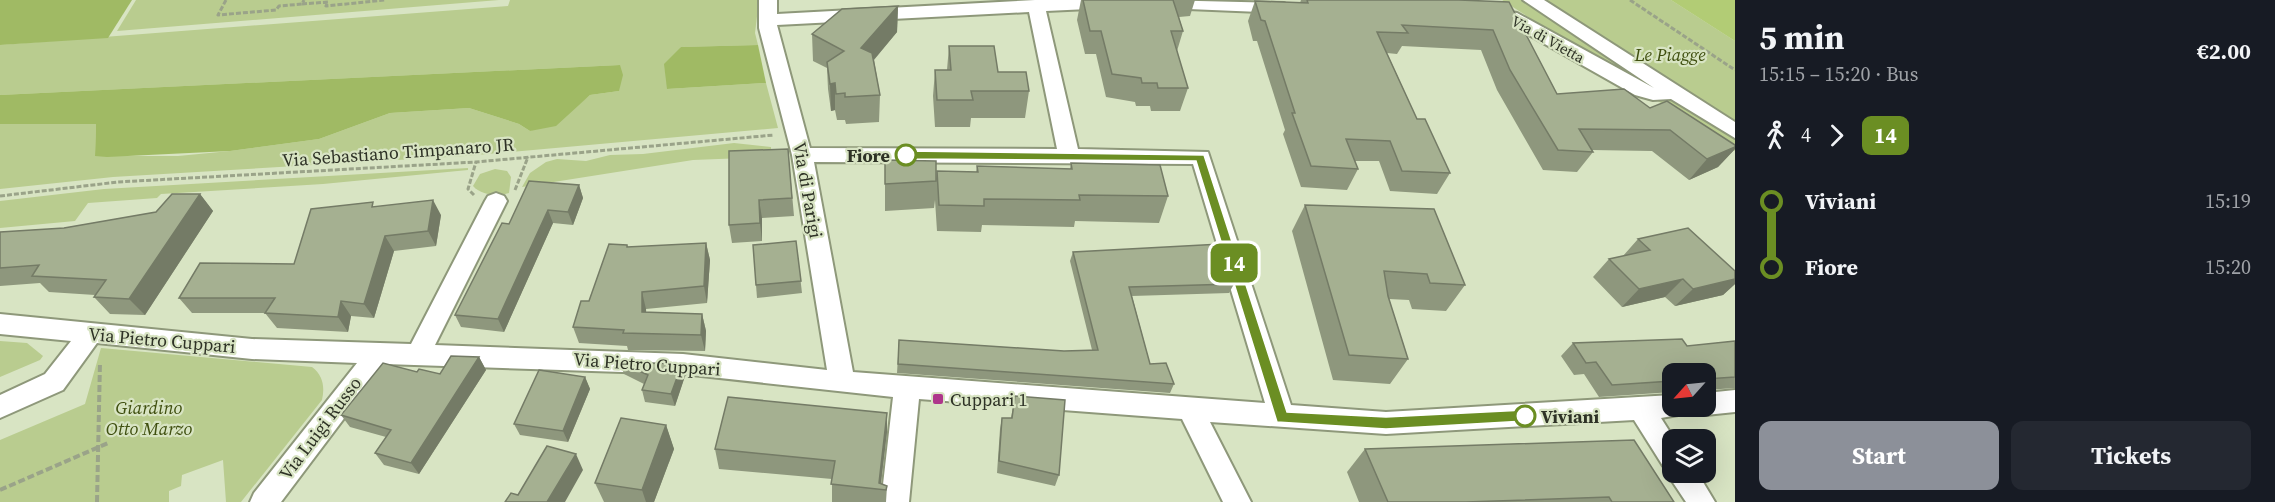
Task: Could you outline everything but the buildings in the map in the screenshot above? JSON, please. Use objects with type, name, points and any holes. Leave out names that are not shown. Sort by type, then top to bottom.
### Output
[{"type":"street","name":"Via di Parigi","points":[[768,0],[767,20],[800,144],[842,382]]},
{"type":"street","points":[[1533,0],[1735,131]]},
{"type":"street","points":[[767,20],[1137,3],[1301,9]]},
{"type":"street","points":[[1036,6],[1069,156]]},
{"type":"street","name":"Via di Vietta","points":[[1476,14],[1511,17],[1642,91],[1653,94],[1674,92]]},
{"type":"street","points":[[800,144],[1069,156],[1201,157],[1282,417]]},
{"type":"street","points":[[418,355],[496,201]]},
{"type":"street","name":"Via Pietro Cuppari","points":[[0,324],[252,349],[683,364],[842,382],[1282,417],[1386,423],[1662,407]]},
{"type":"street","points":[[0,407],[54,382],[96,334]]},
{"type":"street","name":"Via Luigi Russo","points":[[264,502],[378,355]]},
{"type":"street","points":[[895,502],[907,387]]},
{"type":"street","points":[[1716,403],[1735,401]]},
{"type":"street","points":[[1190,409],[1237,502]]},
{"type":"street","points":[[1641,409],[1662,442]]},
{"type":"street","points":[[1689,483],[1701,502]]},
{"type":"path","points":[[226,0],[218,15],[276,10],[279,6],[303,2],[328,2],[326,6],[386,0]]},
{"type":"path","points":[[1630,0],[1735,70]]},
{"type":"path","name":"Via Sebastiano Timpanaro JR","points":[[0,196],[118,182],[800,144]]},
{"type":"path","points":[[96,334],[97,502]]},
{"type":"path","points":[[0,490],[108,443]]},
{"type":"green space","points":[[136,0],[499,0],[117,31]]},
{"type":"green space","points":[[510,0],[759,0],[755,33],[758,45],[681,47],[667,89],[766,83],[778,128],[465,156],[113,177],[0,189],[0,124],[96,124],[95,156],[178,156],[319,139],[390,113],[469,108],[519,124],[530,131],[577,106],[590,95],[619,91],[620,65],[0,95],[0,45],[508,6]]},
{"type":"green space","name":"Le Piagge","points":[[1502,0],[1671,0],[1735,41],[1735,151]]},
{"type":"green space","points":[[734,143],[771,147],[771,157],[693,160],[522,187],[530,173],[546,162],[557,159],[586,161],[610,155],[643,154]]},
{"type":"green space","points":[[468,168],[468,170],[323,184],[161,194],[157,198],[88,203],[75,221],[0,228],[0,201],[104,189]]},
{"type":"green space","points":[[495,169],[507,171],[511,177],[509,193],[490,194],[473,186],[480,174]]},
{"type":"green space","points":[[0,341],[27,343],[43,356],[40,360],[0,377]]},
{"type":"green space","name":"Giardino Otto Marzo","points":[[101,348],[312,367],[319,374],[322,382],[322,400],[241,502],[226,502],[223,460],[182,475],[181,486],[169,491],[169,502],[0,502],[0,440],[85,404]]},
{"type":"shaded area","points":[[0,0],[132,0],[108,38],[0,45]]},
{"type":"shaded area","points":[[1671,0],[1735,0],[1735,41]]},
{"type":"shaded area","points":[[758,45],[766,83],[667,89],[664,64],[681,47]]},
{"type":"shaded area","points":[[620,65],[623,75],[619,91],[590,95],[556,126],[530,131],[519,124],[469,108],[390,113],[319,139],[230,151],[107,157],[95,156],[96,124],[0,124],[0,95]]},
{"type":"bus line","name":"14","points":[[906,155],[1201,157],[1282,417],[1354,423],[1386,423],[1525,416]]},
{"type":"place","name":"Fiore","points":[[906,155]]},
{"type":"place","name":"Cuppari 1","points":[[938,399]]},
{"type":"place","name":"Viviani","points":[[1525,416]]}]
